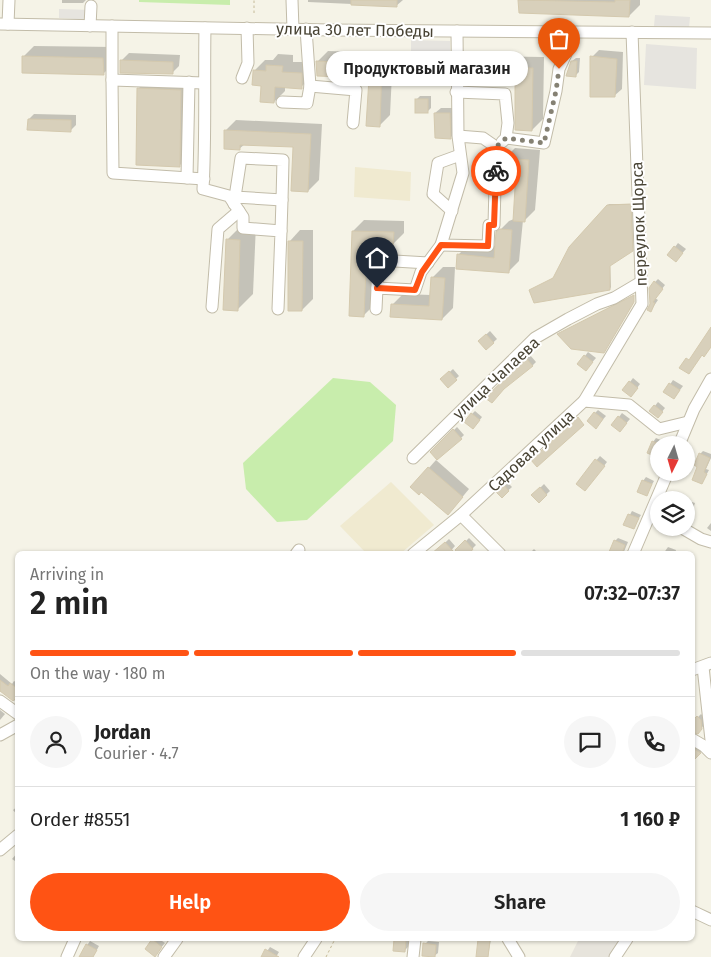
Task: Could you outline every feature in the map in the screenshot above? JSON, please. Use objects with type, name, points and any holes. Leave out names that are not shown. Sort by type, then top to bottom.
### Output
[{"type":"street","points":[[4,24],[9,0]]},
{"type":"street","points":[[292,0],[293,29]]},
{"type":"street","points":[[90,26],[91,6]]},
{"type":"street","name":"улица 30 лет Победы","points":[[4,24],[457,31],[711,32]]},
{"type":"street","points":[[112,26],[113,173],[204,178]]},
{"type":"street","points":[[205,28],[203,189],[229,196],[243,217],[243,228],[281,231]]},
{"type":"street","points":[[242,78],[248,63],[247,28]]},
{"type":"street","points":[[282,102],[307,103],[310,86],[306,29]]},
{"type":"street","points":[[377,288],[415,290],[422,272],[441,245],[452,211],[463,173],[458,136],[456,92],[457,31]]},
{"type":"street","points":[[506,138],[544,143],[559,69],[566,54],[566,31]]},
{"type":"street","name":"переулок Щорса","points":[[584,401],[642,304],[632,32]]},
{"type":"street","points":[[112,80],[204,83]]},
{"type":"street","points":[[187,178],[189,82]]},
{"type":"street","points":[[310,86],[356,90],[353,123]]},
{"type":"street","points":[[441,245],[488,246],[489,225],[494,225],[496,147],[506,138],[508,123],[505,94],[456,92]]},
{"type":"street","points":[[458,136],[483,138],[496,147]]},
{"type":"street","points":[[452,211],[433,194],[438,163],[460,155]]},
{"type":"street","points":[[212,307],[218,229],[236,204],[242,158],[283,160],[278,309]]},
{"type":"street","points":[[236,204],[282,200]]},
{"type":"street","points":[[376,310],[378,260],[428,262]]},
{"type":"street","name":"улица Чапаева","points":[[412,458],[535,338],[568,318],[614,298],[641,282]]},
{"type":"street","points":[[683,436],[711,380]]},
{"type":"street","name":"Садовая улица","points":[[417,551],[461,515],[584,401],[629,405],[659,429],[688,422]]},
{"type":"street","points":[[461,515],[497,551]]},
{"type":"street","points":[[635,551],[650,524]]},
{"type":"street","points":[[695,535],[711,542]]},
{"type":"street","points":[[702,667],[711,740]]},
{"type":"street","points":[[0,701],[15,712]]},
{"type":"street","points":[[0,735],[15,727]]},
{"type":"street","points":[[695,741],[711,753]]},
{"type":"street","points":[[0,850],[15,838]]},
{"type":"street","points":[[695,913],[711,920]]},
{"type":"street","points":[[67,957],[75,941]]},
{"type":"street","points":[[164,957],[176,941]]},
{"type":"street","points":[[304,957],[315,941]]},
{"type":"street","points":[[413,957],[414,941]]},
{"type":"street","points":[[615,957],[626,941]]},
{"type":"street","points":[[504,957],[514,948]]},
{"type":"path","points":[[254,0],[254,13]]},
{"type":"path","points":[[326,957],[334,941]]},
{"type":"shaded area","points":[[59,9],[92,10],[92,20],[59,18]]},
{"type":"shaded area","points":[[655,15],[690,17],[689,28],[654,26]]},
{"type":"shaded area","points":[[411,40],[450,41],[450,62],[411,61]]},
{"type":"shaded area","points":[[646,44],[697,48],[696,89],[644,85]]},
{"type":"shaded area","points":[[355,167],[411,172],[410,201],[354,197]]},
{"type":"shaded area","points":[[391,482],[434,525],[404,551],[364,551],[340,526]]},
{"type":"shaded area","points":[[578,941],[621,941],[610,957],[570,957]]},
{"type":"green space","points":[[139,0],[230,0],[230,5],[139,2]]},
{"type":"green space","points":[[333,378],[370,382],[396,405],[393,441],[307,520],[277,522],[246,489],[243,463]]},
{"type":"building","points":[[351,0],[397,0],[397,7],[351,5]]},
{"type":"building","points":[[518,0],[615,2],[615,0],[630,0],[629,17],[519,13]]},
{"type":"building","points":[[22,56],[103,58],[104,75],[22,73]]},
{"type":"building","points":[[590,56],[617,59],[615,97],[590,97]]},
{"type":"building","points":[[120,60],[173,62],[173,74],[120,73]]},
{"type":"building","points":[[316,61],[382,64],[380,127],[366,126],[369,78],[317,76]]},
{"type":"building","points":[[571,61],[577,61],[576,77],[566,76]]},
{"type":"building","points":[[266,65],[283,66],[282,72],[302,73],[302,89],[275,87],[274,103],[260,102],[261,86],[252,85],[253,70],[266,71]]},
{"type":"building","points":[[465,66],[533,68],[532,131],[515,130],[515,80],[465,80]]},
{"type":"building","points":[[450,67],[450,84],[416,83],[416,68]]},
{"type":"building","points":[[137,88],[181,90],[180,167],[136,165]]},
{"type":"building","points":[[415,99],[428,99],[428,113],[415,113]]},
{"type":"building","points":[[434,113],[450,113],[451,139],[435,138]]},
{"type":"building","points":[[28,119],[71,120],[71,132],[27,130]]},
{"type":"building","points":[[224,130],[311,134],[308,192],[291,191],[293,147],[240,145],[240,150],[224,149]]},
{"type":"building","points":[[503,158],[529,160],[525,222],[513,221],[516,171],[503,170]]},
{"type":"building","points":[[631,204],[633,251],[610,266],[610,290],[534,303],[529,290],[553,278],[569,247],[607,205]]},
{"type":"building","points":[[500,229],[512,230],[509,273],[456,269],[457,254],[494,258],[496,232]]},
{"type":"building","points":[[352,231],[394,232],[393,246],[367,245],[364,317],[349,316]]},
{"type":"building","points":[[226,239],[240,240],[238,311],[223,310]]},
{"type":"building","points":[[288,241],[303,241],[302,311],[288,311]]},
{"type":"building","points":[[674,246],[683,253],[676,262],[667,255]]},
{"type":"building","points":[[431,277],[445,278],[442,320],[390,317],[391,304],[429,306]]},
{"type":"building","points":[[654,281],[663,289],[653,302],[655,303],[651,312],[647,310],[650,304],[649,288]]},
{"type":"building","points":[[634,295],[634,302],[604,353],[571,349],[557,334]]},
{"type":"building","points":[[711,327],[711,347],[704,357],[702,355],[689,374],[679,368],[686,358],[689,360]]},
{"type":"building","points":[[486,334],[494,343],[486,350],[478,341]]},
{"type":"building","points":[[584,355],[593,362],[586,371],[577,364]]},
{"type":"building","points":[[526,358],[533,366],[504,389],[492,403],[485,398]]},
{"type":"building","points":[[449,371],[457,380],[448,388],[440,379]]},
{"type":"building","points":[[629,381],[638,388],[631,397],[622,390]]},
{"type":"building","points":[[669,383],[680,390],[674,399],[663,392]]},
{"type":"building","points":[[654,405],[663,412],[658,418],[649,411]]},
{"type":"building","points":[[594,412],[603,419],[596,429],[587,421]]},
{"type":"building","points":[[471,413],[480,420],[473,429],[464,422]]},
{"type":"building","points":[[618,416],[627,423],[620,432],[611,425]]},
{"type":"building","points":[[578,417],[584,425],[537,467],[531,460]]},
{"type":"building","points":[[453,429],[462,439],[437,460],[430,452]]},
{"type":"building","points":[[699,453],[710,458],[704,472],[707,474],[702,484],[694,481],[697,467],[695,463]]},
{"type":"building","points":[[595,459],[605,466],[585,491],[576,484]]},
{"type":"building","points":[[428,467],[463,497],[448,515],[421,492],[419,495],[410,487]]},
{"type":"building","points":[[642,480],[652,484],[647,496],[637,492]]},
{"type":"building","points":[[504,485],[509,491],[502,498],[496,492]]},
{"type":"building","points":[[540,487],[547,495],[539,503],[531,495]]},
{"type":"building","points":[[628,514],[639,518],[634,529],[623,525]]},
{"type":"building","points":[[465,540],[473,549],[471,551],[455,550]]},
{"type":"building","points":[[614,540],[625,545],[623,551],[609,551]]},
{"type":"building","points":[[445,542],[453,551],[434,551]]},
{"type":"building","points":[[0,680],[8,686],[10,683],[15,687],[15,699],[13,701],[0,691]]},
{"type":"building","points":[[697,716],[701,720],[702,729],[698,734],[695,733],[695,718]]},
{"type":"building","points":[[695,750],[701,753],[695,759]]},
{"type":"building","points":[[151,941],[154,941],[162,947],[155,957],[145,949]]},
{"type":"building","points":[[394,941],[406,941],[405,952],[393,951]]},
{"type":"building","points":[[478,941],[490,941],[488,957],[476,957]]},
{"type":"building","points":[[423,943],[436,945],[435,957],[422,956]]},
{"type":"building","points":[[86,944],[97,950],[93,957],[79,957]]},
{"type":"building","points":[[265,949],[279,957],[261,957]]},
{"type":"way so far","points":[[496,171],[496,147],[506,138],[544,143],[559,69]]},
{"type":"place","name":"Продуктовый магазин","points":[[559,69]]},
{"type":"route","points":[[377,288],[415,290],[422,272],[441,245],[488,246],[489,225],[494,225],[496,171]]}]
